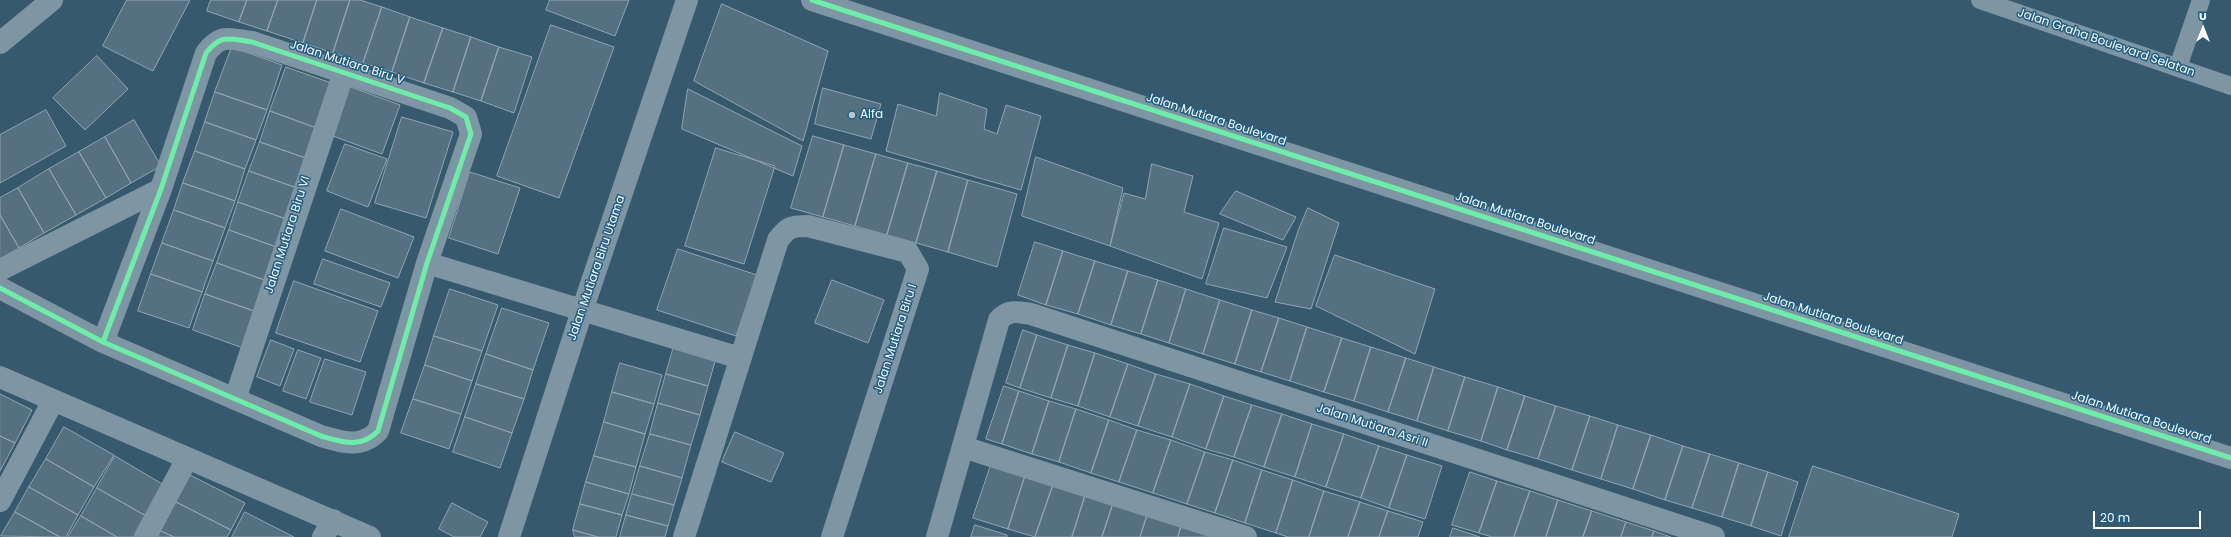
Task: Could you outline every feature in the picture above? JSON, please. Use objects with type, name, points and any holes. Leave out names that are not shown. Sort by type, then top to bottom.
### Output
[{"type":"street","points":[[0,43],[52,0]]},
{"type":"street","name":"Jalan Mutiara Biru Utama","points":[[509,537],[582,311],[688,0]]},
{"type":"street","name":"Jalan Mutiara Boulevard","points":[[812,0],[2231,458]]},
{"type":"street","name":"Jalan Mutiara Biru V","points":[[161,189],[206,52],[216,41],[222,39],[252,42],[450,108],[466,117],[471,134],[426,263]]},
{"type":"street","name":"Jalan Mutiara Biru VI","points":[[235,399],[344,72]]},
{"type":"street","points":[[0,270],[161,189]]},
{"type":"street","points":[[103,342],[161,189]]},
{"type":"street","name":"Jalan Mutiara Biru I","points":[[740,358],[778,240],[787,228],[808,226],[908,252],[918,269],[832,537]]},
{"type":"street","points":[[0,288],[103,342],[321,436],[352,443],[362,443],[378,431],[426,263],[740,358],[684,537]]},
{"type":"street","name":"Jalan Mutiara Asri II","points":[[937,537],[1000,320],[1004,314],[1010,312],[1030,314],[1714,537]]},
{"type":"street","points":[[0,377],[187,459],[328,528],[370,537]]},
{"type":"street","points":[[0,501],[53,401]]},
{"type":"street","points":[[963,447],[1246,537]]},
{"type":"street","points":[[145,537],[187,459]]},
{"type":"lane","name":"Jalan Graha Boulevard Selatan","points":[[1980,0],[2231,86]]},
{"type":"lane","points":[[2178,67],[2200,0]]},
{"type":"building","points":[[127,0],[190,0],[153,71],[103,46]]},
{"type":"building","points":[[211,0],[247,0],[239,22],[207,11]]},
{"type":"building","points":[[247,0],[278,0],[267,31],[239,22]]},
{"type":"building","points":[[278,0],[317,0],[303,43],[267,31]]},
{"type":"building","points":[[317,0],[350,0],[333,53],[303,43]]},
{"type":"building","points":[[350,0],[360,0],[382,7],[363,63],[333,53]]},
{"type":"building","points":[[550,0],[629,0],[615,36],[546,10]]},
{"type":"building","points":[[722,4],[828,51],[803,141],[694,81]]},
{"type":"building","points":[[382,7],[410,17],[392,72],[363,63]]},
{"type":"building","points":[[410,17],[443,28],[424,83],[392,72]]},
{"type":"building","points":[[551,25],[614,47],[559,198],[497,176]]},
{"type":"building","points":[[443,28],[471,37],[453,92],[424,83]]},
{"type":"building","points":[[471,37],[499,47],[481,101],[453,92]]},
{"type":"building","points":[[232,47],[282,65],[267,110],[215,92]]},
{"type":"building","points":[[499,47],[532,57],[514,113],[481,101]]},
{"type":"building","points":[[97,56],[128,89],[85,130],[53,98]]},
{"type":"building","points":[[286,67],[337,85],[322,130],[270,111]]},
{"type":"building","points":[[348,86],[400,105],[382,154],[330,135]]},
{"type":"building","points":[[823,88],[881,104],[871,139],[815,124]]},
{"type":"building","points":[[688,89],[802,146],[793,176],[682,129]]},
{"type":"building","points":[[215,92],[267,110],[256,140],[205,122]]},
{"type":"building","points":[[940,93],[987,109],[984,129],[997,134],[1006,105],[1041,116],[1021,190],[886,151],[898,104],[936,116]]},
{"type":"building","points":[[46,110],[66,146],[0,183],[0,135]]},
{"type":"building","points":[[270,111],[322,130],[311,160],[260,142]]},
{"type":"building","points":[[402,117],[453,132],[426,218],[375,203]]},
{"type":"building","points":[[134,120],[161,166],[131,183],[105,137]]},
{"type":"building","points":[[205,122],[256,140],[245,169],[195,151]]},
{"type":"building","points":[[813,136],[844,145],[823,217],[791,208]]},
{"type":"building","points":[[105,137],[131,183],[106,198],[79,152]]},
{"type":"building","points":[[260,142],[311,160],[300,189],[249,171]]},
{"type":"building","points":[[345,144],[387,159],[368,207],[327,191]]},
{"type":"building","points":[[844,145],[876,154],[855,226],[823,217]]},
{"type":"building","points":[[716,148],[775,166],[744,264],[685,246]]},
{"type":"building","points":[[195,151],[245,169],[235,201],[183,183]]},
{"type":"building","points":[[79,152],[106,198],[76,215],[49,169]]},
{"type":"building","points":[[876,154],[908,163],[887,235],[855,226]]},
{"type":"building","points":[[1036,157],[1123,188],[1110,246],[1022,216]]},
{"type":"building","points":[[908,163],[937,171],[916,243],[887,235]]},
{"type":"building","points":[[1152,164],[1193,176],[1184,212],[1219,223],[1202,279],[1110,246],[1124,193],[1145,199]]},
{"type":"building","points":[[49,169],[76,215],[44,233],[18,188]]},
{"type":"building","points":[[249,171],[300,189],[289,220],[238,202]]},
{"type":"building","points":[[937,171],[968,180],[948,252],[916,243]]},
{"type":"building","points":[[470,172],[520,188],[498,254],[449,238]]},
{"type":"building","points":[[968,180],[1017,194],[997,267],[948,252]]},
{"type":"building","points":[[183,183],[235,201],[225,228],[174,210]]},
{"type":"building","points":[[18,188],[44,233],[19,248],[0,215],[0,198]]},
{"type":"building","points":[[1236,191],[1296,217],[1283,240],[1220,214]]},
{"type":"building","points":[[238,202],[289,220],[279,248],[229,230]]},
{"type":"building","points":[[1308,208],[1339,223],[1311,309],[1275,302],[1298,231]]},
{"type":"building","points":[[341,209],[414,237],[398,278],[325,251]]},
{"type":"building","points":[[174,210],[225,228],[213,261],[162,243]]},
{"type":"building","points":[[0,215],[19,248],[0,259]]},
{"type":"building","points":[[1224,228],[1287,247],[1267,298],[1206,284]]},
{"type":"building","points":[[229,230],[279,248],[267,281],[217,263]]},
{"type":"building","points":[[1035,242],[1063,251],[1046,305],[1018,295]]},
{"type":"building","points":[[162,243],[213,261],[202,292],[151,274]]},
{"type":"building","points":[[678,249],[757,275],[736,336],[657,310]]},
{"type":"building","points":[[1063,251],[1095,261],[1078,314],[1046,305]]},
{"type":"building","points":[[1335,255],[1435,289],[1415,354],[1316,306]]},
{"type":"building","points":[[323,259],[390,283],[381,307],[314,284]]},
{"type":"building","points":[[1095,261],[1128,271],[1111,325],[1078,314]]},
{"type":"building","points":[[217,263],[267,281],[257,312],[205,294]]},
{"type":"building","points":[[1128,271],[1158,280],[1141,334],[1111,325]]},
{"type":"building","points":[[151,274],[202,292],[189,328],[138,311]]},
{"type":"building","points":[[832,280],[884,300],[868,343],[815,323]]},
{"type":"building","points":[[1158,280],[1186,289],[1169,343],[1141,334]]},
{"type":"building","points":[[294,281],[378,311],[360,362],[276,333]]},
{"type":"building","points":[[450,289],[498,305],[482,351],[434,336]]},
{"type":"building","points":[[1186,289],[1220,300],[1203,354],[1169,343]]},
{"type":"building","points":[[205,294],[257,312],[243,348],[193,330]]},
{"type":"building","points":[[1220,300],[1252,310],[1235,364],[1203,354]]},
{"type":"building","points":[[502,308],[549,323],[533,370],[486,354]]},
{"type":"building","points":[[1252,310],[1279,318],[1261,372],[1235,364]]},
{"type":"building","points":[[1279,318],[1307,327],[1290,381],[1261,372]]},
{"type":"building","points":[[1307,327],[1342,338],[1324,392],[1290,381]]},
{"type":"building","points":[[1023,330],[1037,335],[1020,388],[1006,383]]},
{"type":"building","points":[[1037,335],[1068,345],[1051,398],[1020,388]]},
{"type":"building","points":[[434,336],[482,351],[472,381],[425,365]]},
{"type":"building","points":[[1342,338],[1371,347],[1354,401],[1324,392]]},
{"type":"building","points":[[271,340],[294,349],[280,386],[257,377]]},
{"type":"building","points":[[1068,345],[1095,353],[1078,406],[1051,398]]},
{"type":"building","points":[[674,346],[716,358],[708,386],[666,374]]},
{"type":"building","points":[[1371,347],[1406,358],[1388,412],[1354,401]]},
{"type":"building","points":[[298,350],[321,358],[306,399],[283,391]]},
{"type":"building","points":[[1095,353],[1128,364],[1110,417],[1078,406]]},
{"type":"building","points":[[486,354],[533,370],[524,399],[476,384]]},
{"type":"building","points":[[1406,358],[1434,367],[1417,421],[1388,412]]},
{"type":"building","points":[[325,359],[366,372],[352,415],[310,402]]},
{"type":"building","points":[[620,363],[662,375],[654,404],[612,392]]},
{"type":"building","points":[[1128,364],[1156,374],[1138,426],[1110,417]]},
{"type":"building","points":[[425,365],[472,381],[461,414],[413,399]]},
{"type":"building","points":[[1434,367],[1465,377],[1448,431],[1417,421]]},
{"type":"building","points":[[666,374],[708,386],[700,415],[658,403]]},
{"type":"building","points":[[1156,374],[1190,384],[1172,437],[1138,426]]},
{"type":"building","points":[[1465,377],[1498,387],[1481,441],[1448,431]]},
{"type":"building","points":[[476,384],[524,399],[512,433],[465,417]]},
{"type":"building","points":[[1190,384],[1224,396],[1206,449],[1172,437]]},
{"type":"building","points":[[1004,386],[1019,391],[1002,444],[986,439]]},
{"type":"building","points":[[1498,387],[1525,396],[1507,450],[1481,441]]},
{"type":"building","points":[[1019,391],[1049,401],[1032,454],[1002,444]]},
{"type":"building","points":[[612,392],[654,404],[645,434],[604,422]]},
{"type":"building","points":[[0,394],[32,410],[15,443],[0,436]]},
{"type":"building","points":[[1224,396],[1252,405],[1234,457],[1206,449]]},
{"type":"building","points":[[1525,396],[1556,406],[1538,459],[1507,450]]},
{"type":"building","points":[[413,399],[461,414],[449,449],[401,433]]},
{"type":"building","points":[[1049,401],[1076,409],[1059,462],[1032,454]]},
{"type":"building","points":[[658,403],[700,415],[691,445],[650,434]]},
{"type":"building","points":[[1252,405],[1282,414],[1264,467],[1234,457]]},
{"type":"building","points":[[1556,406],[1590,416],[1572,470],[1538,459]]},
{"type":"building","points":[[1076,409],[1109,420],[1091,473],[1059,462]]},
{"type":"building","points":[[1282,414],[1312,424],[1295,477],[1264,467]]},
{"type":"building","points":[[1590,416],[1618,425],[1601,479],[1572,470]]},
{"type":"building","points":[[465,417],[512,433],[500,468],[453,452]]},
{"type":"building","points":[[1109,420],[1137,430],[1119,482],[1091,473]]},
{"type":"building","points":[[604,422],[645,434],[636,467],[594,456]]},
{"type":"building","points":[[1312,424],[1344,434],[1326,487],[1295,477]]},
{"type":"building","points":[[1618,425],[1651,435],[1633,489],[1601,479]]},
{"type":"building","points":[[64,427],[114,455],[94,487],[46,459]]},
{"type":"building","points":[[1137,430],[1171,440],[1153,493],[1119,482]]},
{"type":"building","points":[[735,432],[784,453],[771,482],[722,462]]},
{"type":"building","points":[[650,434],[691,445],[682,478],[640,466]]},
{"type":"building","points":[[1344,434],[1379,446],[1361,498],[1326,487]]},
{"type":"building","points":[[1651,435],[1683,446],[1665,500],[1633,489]]},
{"type":"building","points":[[0,436],[15,443],[0,471]]},
{"type":"building","points":[[1171,440],[1205,452],[1187,504],[1153,493]]},
{"type":"building","points":[[1379,446],[1407,455],[1389,508],[1361,498]]},
{"type":"building","points":[[1683,446],[1710,454],[1692,508],[1665,500]]},
{"type":"building","points":[[1205,452],[1233,460],[1215,513],[1187,504]]},
{"type":"building","points":[[1710,454],[1739,463],[1722,517],[1692,508]]},
{"type":"building","points":[[1407,455],[1442,466],[1425,519],[1389,508]]},
{"type":"building","points":[[115,456],[164,485],[146,516],[97,488]]},
{"type":"building","points":[[594,456],[636,467],[629,494],[586,482]]},
{"type":"building","points":[[46,459],[94,487],[78,515],[29,487]]},
{"type":"building","points":[[1233,460],[1262,470],[1245,523],[1215,513]]},
{"type":"building","points":[[1739,463],[1768,472],[1751,526],[1722,517]]},
{"type":"building","points":[[991,465],[1025,476],[1008,529],[973,518]]},
{"type":"building","points":[[640,466],[682,478],[674,505],[632,494]]},
{"type":"building","points":[[1813,466],[1959,514],[1952,537],[1789,537]]},
{"type":"building","points":[[1262,470],[1293,480],[1276,533],[1245,523]]},
{"type":"building","points":[[1470,472],[1497,481],[1479,533],[1452,525]]},
{"type":"building","points":[[1768,472],[1798,482],[1781,536],[1751,526]]},
{"type":"building","points":[[190,475],[245,503],[231,530],[176,502]]},
{"type":"building","points":[[1025,476],[1053,485],[1035,537],[1008,529]]},
{"type":"building","points":[[1293,480],[1324,491],[1309,537],[1288,537],[1276,533]]},
{"type":"building","points":[[1497,481],[1530,491],[1514,537],[1492,537],[1479,533]]},
{"type":"building","points":[[586,482],[629,494],[622,515],[580,504]]},
{"type":"building","points":[[1053,485],[1085,496],[1072,537],[1035,537]]},
{"type":"building","points":[[29,487],[78,515],[66,537],[60,537],[15,512]]},
{"type":"building","points":[[97,488],[146,516],[134,537],[117,537],[81,516]]},
{"type":"building","points":[[1324,491],[1360,502],[1348,537],[1309,537]]},
{"type":"building","points":[[1530,491],[1558,500],[1546,537],[1514,537]]},
{"type":"building","points":[[632,494],[674,505],[668,526],[626,515]]},
{"type":"building","points":[[1085,496],[1113,504],[1102,537],[1072,537]]},
{"type":"building","points":[[1558,500],[1592,511],[1583,537],[1546,537]]},
{"type":"building","points":[[176,502],[231,530],[227,537],[174,537],[161,531]]},
{"type":"building","points":[[1360,502],[1388,511],[1379,537],[1348,537]]},
{"type":"building","points":[[452,503],[488,522],[480,537],[454,537],[439,529]]},
{"type":"building","points":[[580,504],[622,515],[616,537],[598,537],[573,530]]},
{"type":"building","points":[[1113,504],[1147,516],[1140,537],[1102,537]]},
{"type":"building","points":[[1388,511],[1423,522],[1418,537],[1379,537]]},
{"type":"building","points":[[1592,511],[1626,522],[1621,537],[1583,537]]},
{"type":"building","points":[[15,512],[60,537],[1,536]]},
{"type":"building","points":[[245,512],[294,537],[232,537]]},
{"type":"building","points":[[626,515],[668,526],[665,537],[620,537]]},
{"type":"building","points":[[81,516],[117,537],[68,537]]},
{"type":"building","points":[[1147,516],[1181,527],[1178,537],[1140,537]]},
{"type":"building","points":[[1626,522],[1654,531],[1652,537],[1621,537]]},
{"type":"building","points":[[975,525],[1007,535],[1007,537],[971,537]]},
{"type":"building","points":[[1181,527],[1209,536],[1209,537],[1178,537]]},
{"type":"building","points":[[1453,528],[1480,537],[1450,537]]},
{"type":"building","points":[[573,530],[598,537],[575,537]]},
{"type":"building","points":[[161,531],[174,537],[158,537]]},
{"type":"building","points":[[1654,531],[1671,537],[1652,537]]},
{"type":"cycle path","points":[[812,0],[2231,458]]},
{"type":"cycle path","points":[[0,288],[103,342],[321,436],[344,442],[358,442],[365,440],[372,437],[378,431],[427,263],[471,134],[466,117],[450,108],[252,42],[232,39],[217,42],[206,53],[161,189],[103,342]]},
{"type":"place","name":"Alfa","points":[[852,115]]}]
